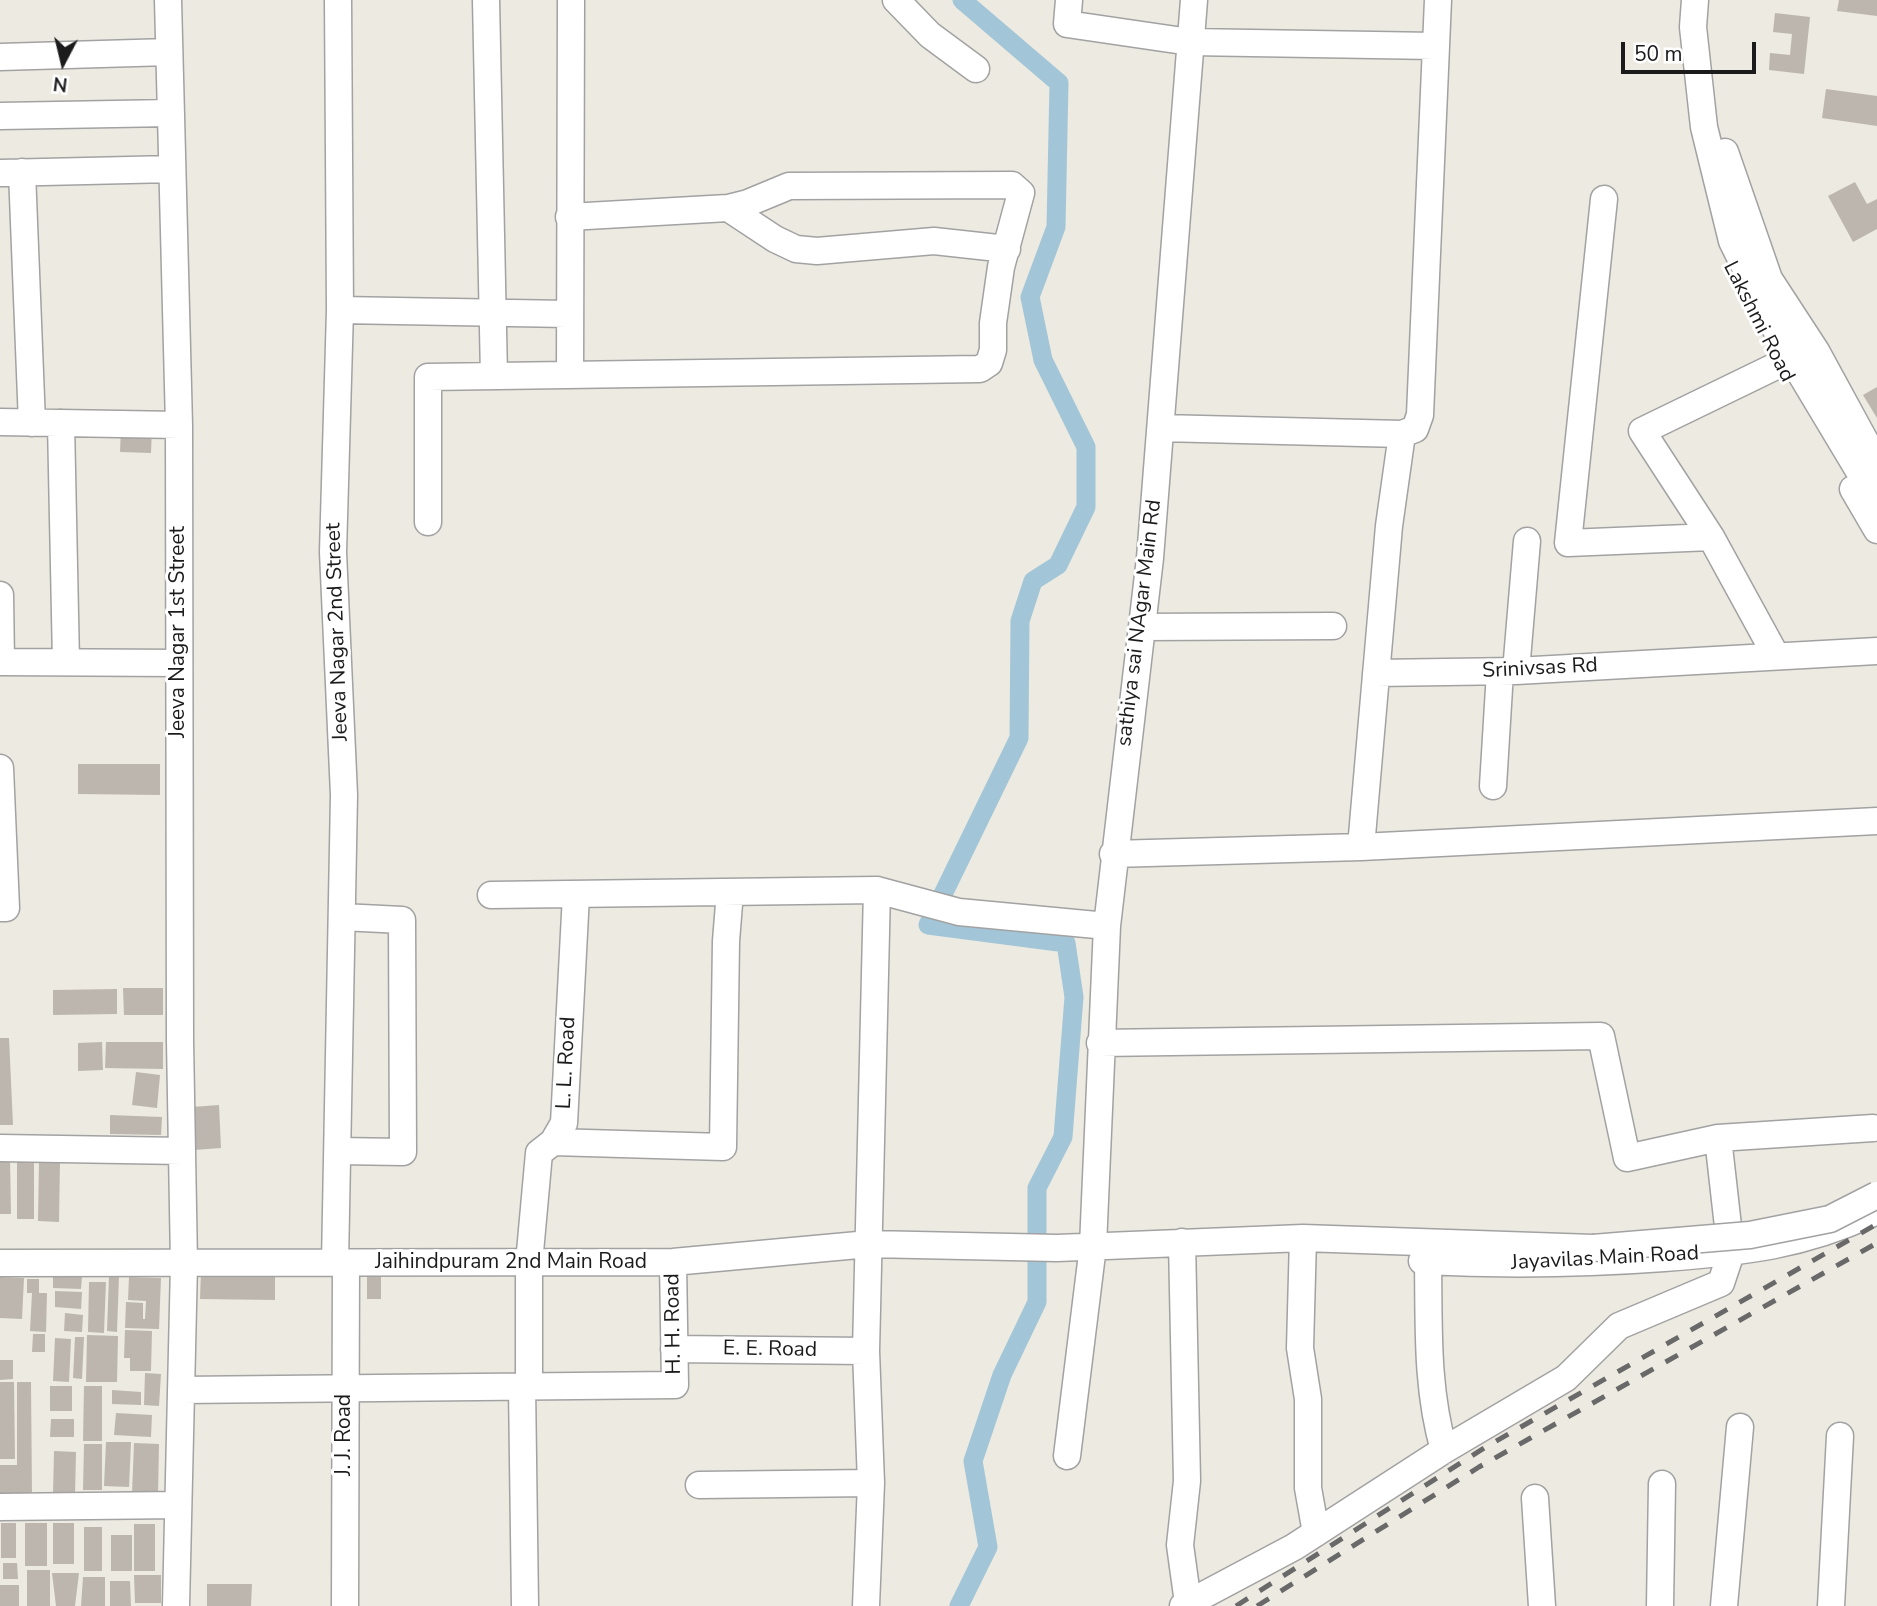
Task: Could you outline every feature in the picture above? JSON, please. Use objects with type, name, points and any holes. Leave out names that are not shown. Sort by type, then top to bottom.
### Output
[{"type":"street","name":"Jeeva Nagar 1st Street","points":[[168,0],[179,425],[181,1151],[184,1264],[176,1606]]},
{"type":"street","name":"Jeeva Nagar 2nd Street","points":[[338,0],[340,310],[333,552],[344,794],[338,1151],[341,1263]]},
{"type":"street","points":[[486,0],[494,376]]},
{"type":"street","points":[[570,375],[568,314],[571,0]]},
{"type":"street","points":[[896,0],[930,35],[976,69]]},
{"type":"street","points":[[1069,0],[1067,24],[1190,42],[1435,46]]},
{"type":"street","name":"sathiya sai NAgar Main Rd","points":[[1067,1456],[1093,1247],[1107,926],[1113,854],[1142,627],[1161,428],[1194,0]]},
{"type":"street","points":[[1161,428],[1402,434],[1415,429],[1420,415],[1438,0]]},
{"type":"street","name":"Lakshmi Road","points":[[1695,0],[1693,27],[1701,96],[1732,170],[1769,279],[1816,351],[1877,463]]},
{"type":"street","points":[[0,57],[169,52]]},
{"type":"street","name":"Lakshmi Road","points":[[1701,96],[1692,128],[1713,230],[1743,302],[1781,355],[1877,530]]},
{"type":"street","points":[[0,116],[171,113]]},
{"type":"street","points":[[32,423],[11,172],[172,169]]},
{"type":"street","points":[[428,522],[428,377],[980,369],[989,363],[993,350],[993,323],[1007,249],[1020,202],[1019,188],[1012,185],[789,186],[728,208],[569,217]]},
{"type":"street","points":[[1604,199],[1568,542],[1711,537]]},
{"type":"street","points":[[728,208],[775,239],[796,249],[817,251],[934,241],[1007,249]]},
{"type":"street","points":[[340,310],[568,314]]},
{"type":"street","points":[[1775,654],[1711,537],[1642,431],[1781,355],[1877,501]]},
{"type":"street","points":[[0,422],[179,425]]},
{"type":"street","points":[[61,423],[66,662]]},
{"type":"street","points":[[1361,846],[1389,526],[1402,434]]},
{"type":"street","points":[[1493,786],[1527,541]]},
{"type":"street","points":[[0,596],[0,662],[179,663]]},
{"type":"street","points":[[1142,627],[1333,626]]},
{"type":"street","name":"Srinivsas Rd","points":[[1376,673],[1508,671],[1775,654],[1877,651]]},
{"type":"street","points":[[0,768],[6,908],[0,908]]},
{"type":"street","points":[[1113,854],[1361,846],[1877,821]]},
{"type":"street","points":[[866,1606],[871,1483],[866,1351],[877,890]]},
{"type":"street","points":[[491,895],[877,890],[959,912],[1107,926]]},
{"type":"street","points":[[553,1142],[723,1147],[726,942],[730,892]]},
{"type":"street","name":"L. L. Road","points":[[525,1606],[528,1263],[539,1153],[553,1142],[564,1123],[576,895]]},
{"type":"street","points":[[338,1151],[403,1152],[402,920],[342,917]]},
{"type":"street","points":[[1100,1043],[1601,1036],[1627,1158],[1718,1138],[1873,1128]]},
{"type":"street","points":[[1182,1242],[1187,1481],[1181,1545],[1186,1605],[1316,1533],[1444,1450],[1566,1378],[1619,1326],[1721,1283],[1731,1253],[1718,1138]]},
{"type":"street","points":[[0,1148],[181,1151]]},
{"type":"street","name":"Jayavilas Main Road","points":[[1057,1248],[1303,1238],[1593,1248],[1750,1236],[1830,1219],[1877,1195]]},
{"type":"street","name":"Jayavilas Main Road","points":[[1330,1240],[1373,1258],[1571,1265],[1731,1253],[1793,1243],[1877,1211]]},
{"type":"street","points":[[1303,1238],[1300,1348],[1308,1399],[1308,1488],[1316,1533]]},
{"type":"street","name":"Jaihindpuram 2nd Main Road","points":[[0,1263],[673,1262],[869,1244],[1057,1248]]},
{"type":"street","points":[[1428,1261],[1430,1378],[1434,1417],[1444,1450]]},
{"type":"street","name":"H. H. Road","points":[[525,1386],[675,1385],[673,1262]]},
{"type":"street","name":"J. J. Road","points":[[341,1263],[345,1387],[345,1606]]},
{"type":"street","name":"E. E. Road","points":[[674,1349],[866,1351]]},
{"type":"street","points":[[181,1390],[525,1386]]},
{"type":"street","points":[[1724,1606],[1740,1427]]},
{"type":"street","points":[[1831,1606],[1840,1436]]},
{"type":"street","points":[[699,1485],[871,1483]]},
{"type":"street","points":[[1660,1606],[1662,1484]]},
{"type":"street","points":[[1535,1498],[1542,1606]]},
{"type":"street","points":[[0,1507],[178,1505]]},
{"type":"building","points":[[1839,0],[1877,0],[1877,16],[1837,11]]},
{"type":"building","points":[[1775,13],[1810,17],[1804,74],[1769,70],[1770,53],[1790,55],[1792,34],[1773,32]]},
{"type":"building","points":[[1826,89],[1877,96],[1877,126],[1822,118]]},
{"type":"building","points":[[1855,182],[1867,204],[1877,199],[1877,229],[1853,242],[1828,196]]},
{"type":"building","points":[[1877,387],[1877,418],[1863,395]]},
{"type":"building","points":[[121,427],[152,428],[151,453],[120,452]]},
{"type":"building","points":[[78,764],[160,764],[160,795],[78,794]]},
{"type":"building","points":[[123,988],[163,988],[163,1015],[124,1015]]},
{"type":"building","points":[[117,989],[117,1014],[53,1015],[53,990]]},
{"type":"building","points":[[0,1038],[9,1038],[13,1125],[0,1125]]},
{"type":"building","points":[[102,1042],[103,1070],[78,1071],[78,1043]]},
{"type":"building","points":[[106,1042],[163,1042],[163,1069],[105,1068]]},
{"type":"building","points":[[136,1072],[160,1075],[157,1108],[132,1105]]},
{"type":"building","points":[[219,1105],[221,1148],[194,1150],[192,1107]]},
{"type":"building","points":[[110,1115],[162,1117],[161,1135],[110,1134]]},
{"type":"building","points":[[0,1158],[10,1158],[11,1214],[0,1214]]},
{"type":"building","points":[[17,1160],[34,1160],[34,1219],[17,1219]]},
{"type":"building","points":[[39,1160],[60,1161],[59,1222],[38,1221]]},
{"type":"building","points":[[367,1270],[381,1270],[381,1299],[367,1299]]},
{"type":"building","points":[[201,1271],[275,1272],[275,1300],[200,1299]]},
{"type":"building","points":[[53,1275],[82,1276],[81,1289],[53,1288]]},
{"type":"building","points":[[109,1276],[119,1276],[117,1332],[107,1331]]},
{"type":"building","points":[[0,1277],[24,1278],[22,1319],[0,1318]]},
{"type":"building","points":[[129,1277],[161,1278],[159,1329],[125,1328],[126,1302],[143,1303],[145,1319],[146,1301],[128,1300]]},
{"type":"building","points":[[27,1279],[39,1279],[39,1293],[47,1293],[46,1332],[30,1331],[32,1293],[27,1293]]},
{"type":"building","points":[[89,1282],[106,1282],[104,1333],[88,1332]]},
{"type":"building","points":[[55,1291],[82,1292],[81,1309],[55,1307]]},
{"type":"building","points":[[65,1313],[83,1315],[82,1332],[64,1331]]},
{"type":"building","points":[[125,1330],[152,1331],[151,1371],[130,1371],[130,1358],[124,1358]]},
{"type":"building","points":[[33,1334],[45,1334],[45,1352],[32,1352]]},
{"type":"building","points":[[87,1335],[118,1336],[117,1382],[86,1382]]},
{"type":"building","points":[[75,1337],[84,1337],[82,1379],[73,1378]]},
{"type":"building","points":[[55,1338],[71,1339],[69,1382],[53,1381]]},
{"type":"building","points":[[0,1360],[13,1360],[13,1379],[0,1380]]},
{"type":"building","points":[[145,1373],[161,1374],[159,1406],[144,1405]]},
{"type":"building","points":[[0,1382],[14,1382],[15,1459],[0,1459]]},
{"type":"building","points":[[17,1382],[31,1382],[32,1495],[0,1495],[0,1465],[17,1465]]},
{"type":"building","points":[[50,1386],[72,1386],[72,1411],[50,1411]]},
{"type":"building","points":[[84,1386],[102,1386],[102,1441],[83,1441]]},
{"type":"building","points":[[112,1390],[141,1392],[141,1405],[112,1404]]},
{"type":"building","points":[[116,1413],[152,1415],[151,1437],[114,1435]]},
{"type":"building","points":[[51,1419],[74,1419],[74,1437],[50,1437]]},
{"type":"building","points":[[106,1442],[131,1442],[129,1487],[104,1486]]},
{"type":"building","points":[[134,1443],[159,1444],[158,1496],[132,1494]]},
{"type":"building","points":[[84,1444],[102,1444],[102,1490],[83,1490]]},
{"type":"building","points":[[54,1451],[76,1452],[75,1495],[53,1495]]},
{"type":"building","points":[[1,1523],[16,1523],[16,1558],[1,1558]]},
{"type":"building","points":[[25,1523],[47,1523],[47,1566],[25,1566]]},
{"type":"building","points":[[53,1523],[74,1523],[74,1564],[53,1564]]},
{"type":"building","points":[[134,1524],[155,1524],[155,1571],[134,1571]]},
{"type":"building","points":[[84,1527],[102,1527],[102,1571],[84,1571]]},
{"type":"building","points":[[111,1535],[132,1535],[132,1571],[111,1571]]},
{"type":"building","points":[[3,1563],[17,1563],[18,1579],[3,1579]]},
{"type":"building","points":[[27,1570],[50,1570],[50,1606],[27,1606]]},
{"type":"building","points":[[52,1573],[79,1573],[75,1606],[56,1606]]},
{"type":"building","points":[[134,1575],[161,1575],[161,1603],[135,1603]]},
{"type":"building","points":[[83,1577],[105,1577],[105,1606],[81,1606]]},
{"type":"building","points":[[110,1581],[130,1581],[131,1606],[110,1606]]},
{"type":"building","points":[[207,1584],[252,1584],[251,1606],[207,1606]]},
{"type":"building","points":[[0,1585],[19,1585],[19,1606],[0,1606]]},
{"type":"waterway","points":[[959,1606],[988,1547],[973,1461],[1002,1375],[1037,1302],[1037,1188],[1063,1137],[1074,997],[1066,943],[928,925],[1019,738],[1020,621],[1033,581],[1058,565],[1086,507],[1086,447],[1043,360],[1030,297],[1056,227],[1059,83],[962,0]]},
{"type":"railway","points":[[1236,1606],[1484,1448],[1877,1224]]},
{"type":"railway","points":[[1257,1606],[1479,1467],[1877,1243]]}]
